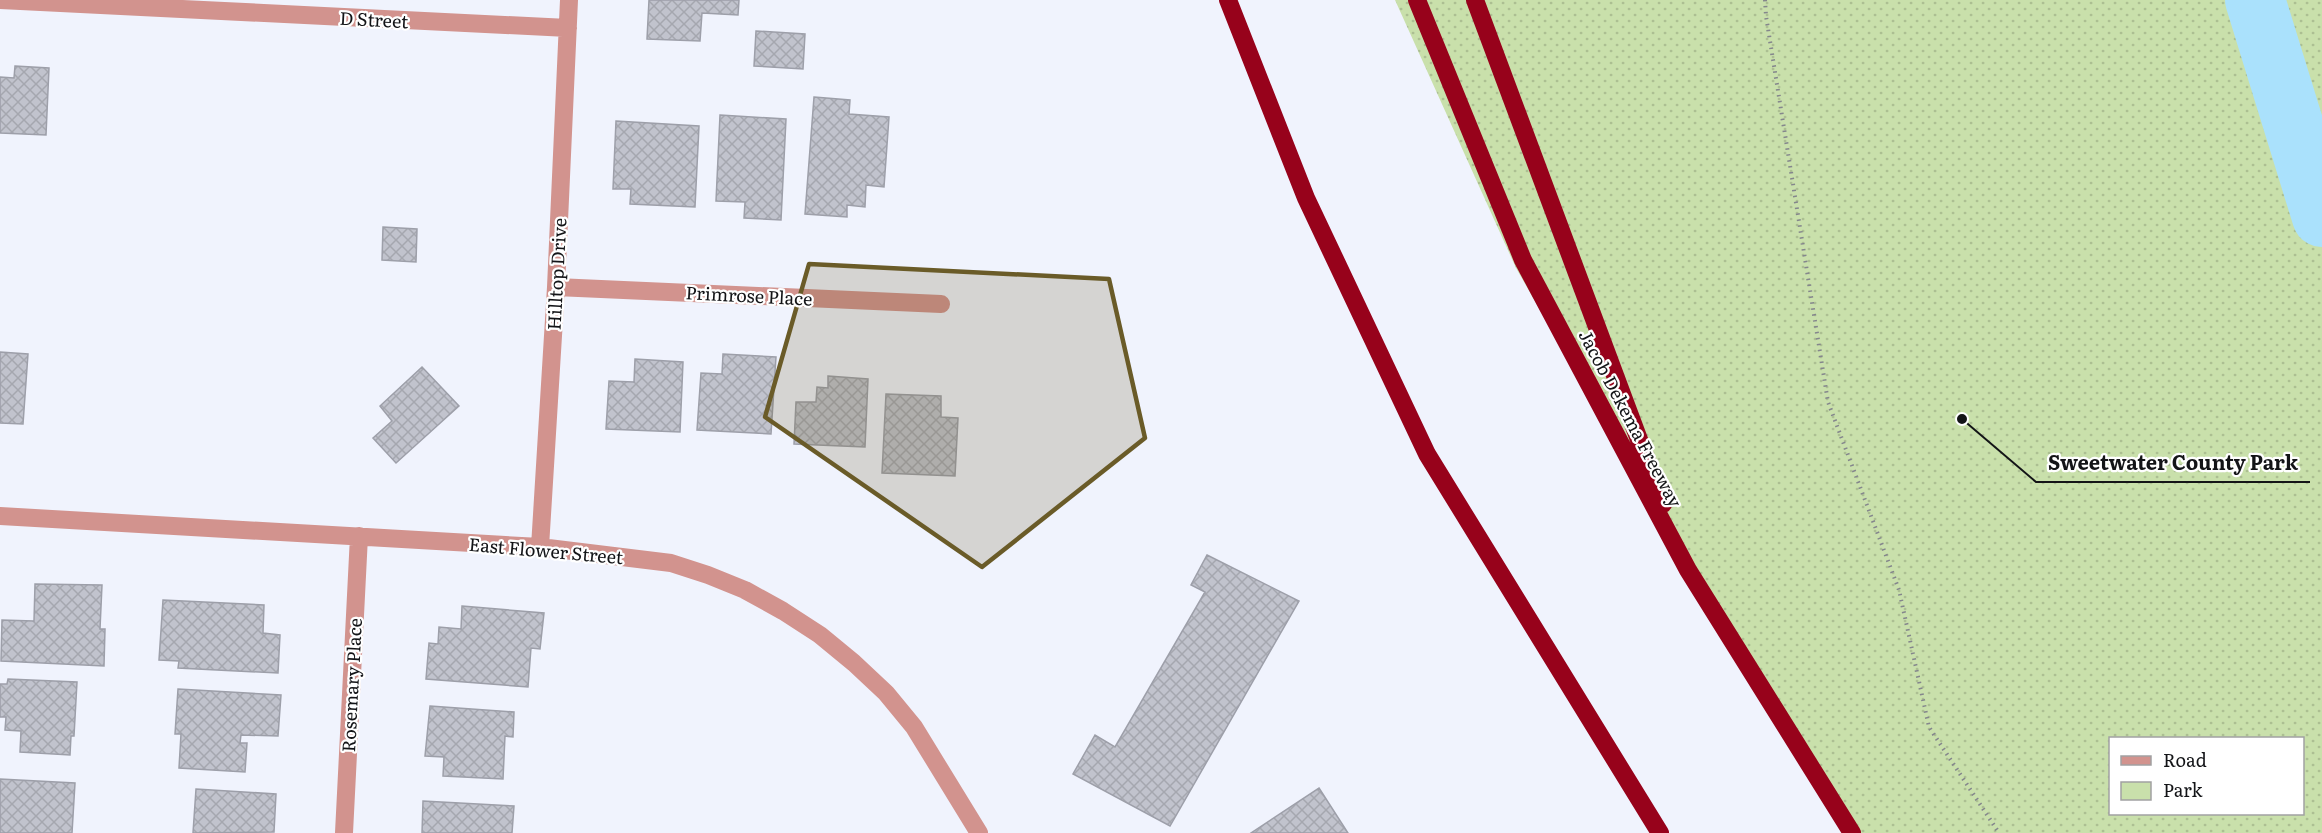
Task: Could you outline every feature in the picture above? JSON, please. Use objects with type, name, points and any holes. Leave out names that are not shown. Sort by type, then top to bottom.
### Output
[{"type":"highway","points":[[1228,0],[1306,198],[1427,454],[1660,833]]},
{"type":"highway","name":"Jacob Dekema Freeway","points":[[1417,0],[1523,260],[1688,570],[1852,833]]},
{"type":"highway","points":[[1475,0],[1688,570]]},
{"type":"street","name":"D Street","points":[[0,0],[568,28]]},
{"type":"street","name":"Hilltop Drive","points":[[540,547],[556,287],[569,0]]},
{"type":"street","name":"Primrose Place","points":[[556,287],[941,304]]},
{"type":"street","name":"East Flower Street","points":[[0,516],[540,547],[671,563],[745,590],[783,611],[837,649],[886,693],[914,727],[979,833]]},
{"type":"street","name":"Rosemary Place","points":[[344,833],[359,537]]},
{"type":"path","points":[[1765,0],[1828,402],[1899,590],[1929,727],[1999,833]]},
{"type":"highlighted area","points":[[809,264],[1109,279],[1145,438],[982,567],[765,417]]},
{"type":"green space","points":[[1395,0],[2322,0],[2322,833],[1851,833],[1688,570],[1516,268]]},
{"type":"building","points":[[649,0],[739,0],[738,15],[702,13],[700,41],[647,39]]},
{"type":"building","points":[[756,31],[805,34],[803,69],[754,66]]},
{"type":"building","points":[[15,66],[49,68],[46,135],[0,133],[0,77],[14,78]]},
{"type":"building","points":[[814,97],[850,100],[849,114],[889,117],[884,187],[866,185],[865,207],[847,205],[847,217],[805,214]]},
{"type":"building","points":[[720,115],[786,119],[781,220],[744,218],[745,202],[716,201]]},
{"type":"building","points":[[616,121],[699,126],[695,207],[630,204],[631,189],[613,189]]},
{"type":"building","points":[[383,227],[417,229],[416,262],[382,260]]},
{"type":"building","points":[[0,352],[28,354],[23,424],[0,423]]},
{"type":"building","points":[[723,354],[776,357],[771,434],[697,430],[701,373],[722,374]]},
{"type":"building","points":[[635,359],[683,362],[680,432],[606,429],[609,381],[634,382]]},
{"type":"building","points":[[422,367],[459,406],[396,463],[373,438],[392,421],[380,406]]},
{"type":"building","points":[[828,376],[868,379],[865,447],[794,444],[796,402],[816,402],[817,387],[828,388]]},
{"type":"building","points":[[886,394],[941,396],[941,417],[958,418],[955,476],[882,473]]},
{"type":"building","points":[[1207,555],[1299,601],[1170,826],[1073,774],[1095,735],[1115,747],[1205,592],[1191,585]]},
{"type":"building","points":[[35,584],[102,585],[100,629],[105,629],[104,666],[1,661],[2,620],[34,621]]},
{"type":"building","points":[[163,600],[264,605],[263,633],[280,635],[278,673],[178,668],[179,661],[159,660]]},
{"type":"building","points":[[462,606],[544,613],[540,649],[531,648],[528,687],[426,679],[429,643],[438,644],[439,627],[461,629]]},
{"type":"building","points":[[8,679],[77,682],[74,736],[71,736],[70,755],[20,752],[21,731],[5,730],[6,717],[0,717],[0,684],[7,684]]},
{"type":"building","points":[[178,689],[281,695],[278,736],[241,735],[240,743],[247,743],[245,772],[179,768],[181,734],[175,734]]},
{"type":"building","points":[[430,706],[514,712],[513,737],[505,736],[503,779],[443,776],[444,757],[425,756]]},
{"type":"building","points":[[0,779],[75,783],[72,833],[0,833]]},
{"type":"building","points":[[1319,788],[1348,833],[1251,833]]},
{"type":"building","points":[[196,789],[276,794],[274,832],[193,833]]},
{"type":"building","points":[[423,801],[514,806],[512,833],[422,833]]},
{"type":"waterway","points":[[2255,0],[2322,217]]},
{"type":"place","name":"Sweetwater County Park","points":[[1962,419]]}]
